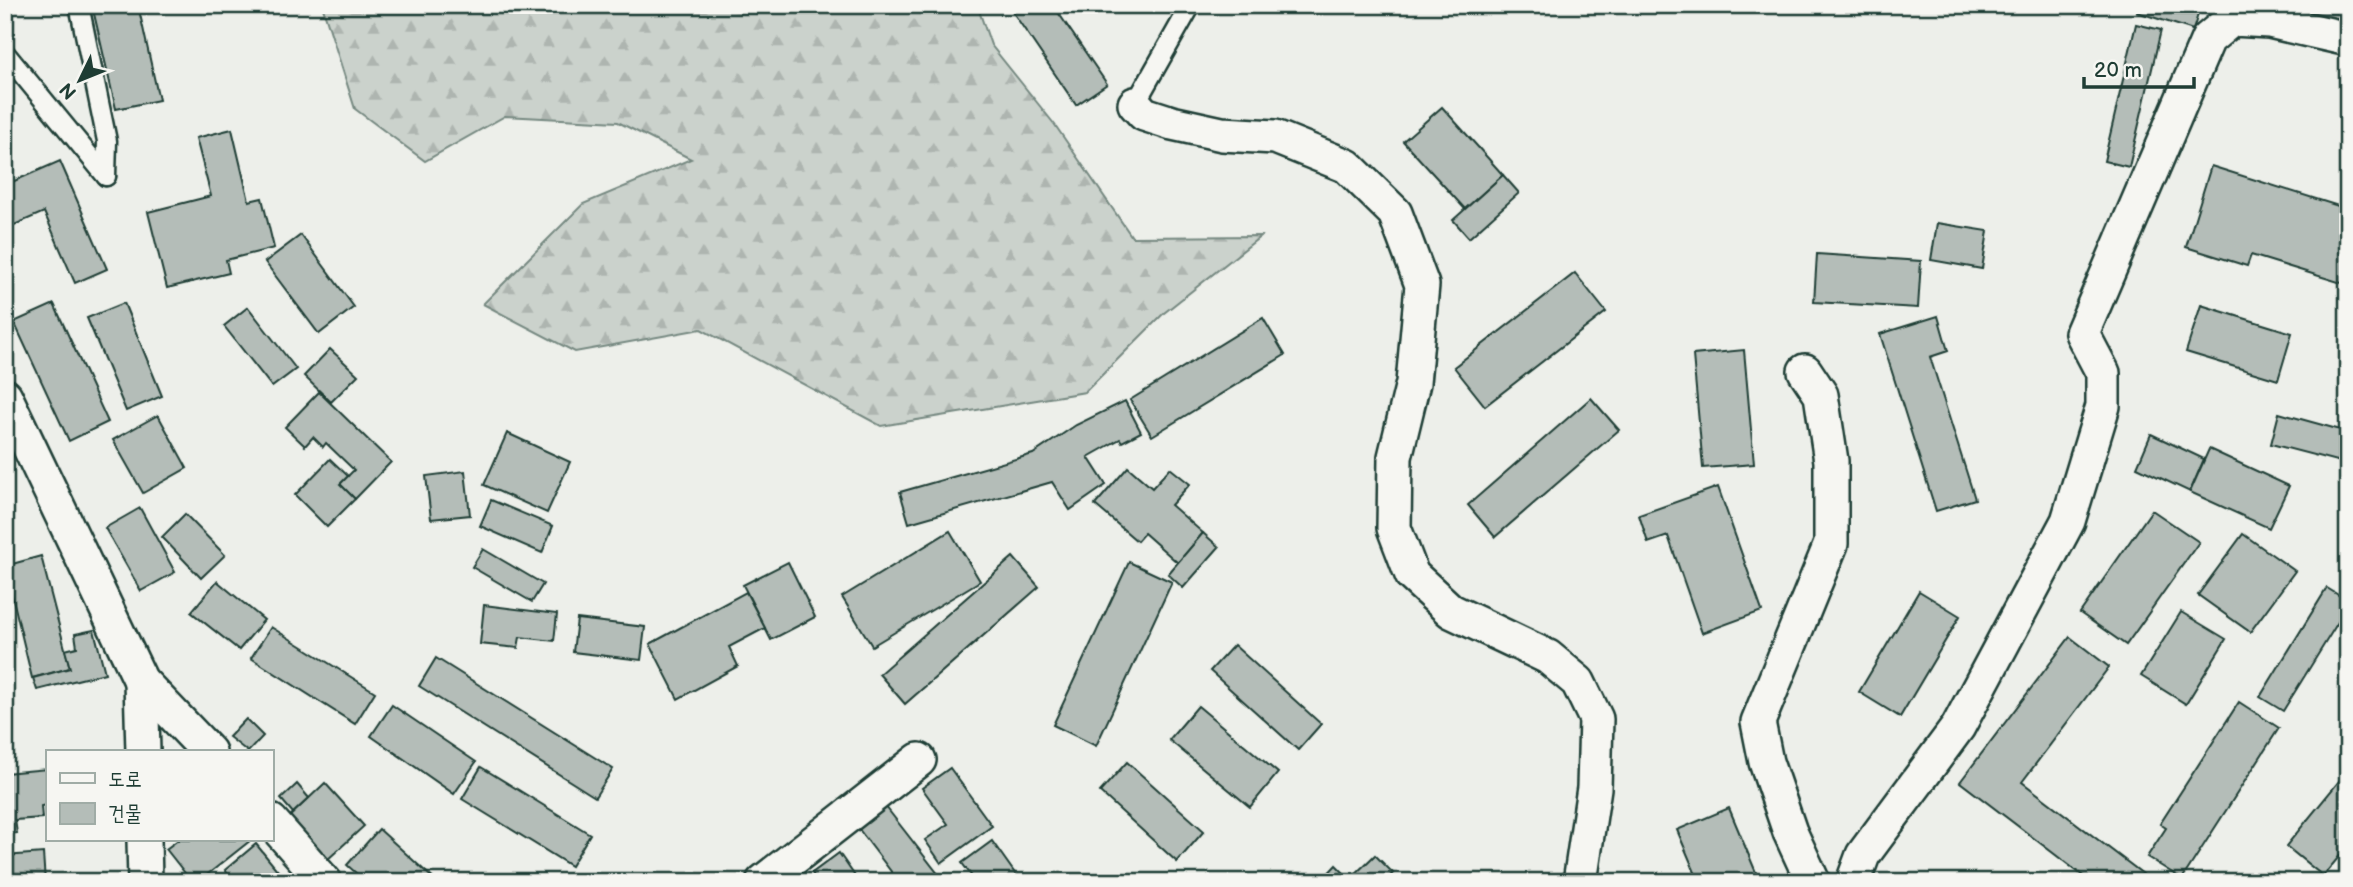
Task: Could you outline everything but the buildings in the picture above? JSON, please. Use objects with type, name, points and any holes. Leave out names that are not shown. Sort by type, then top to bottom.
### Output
[{"type":"street","points":[[1853,882],[1863,855],[1958,727],[2068,521],[2103,406],[2103,373],[2082,333],[2208,39],[2232,19],[2269,21],[2348,39]]},
{"type":"street","points":[[1135,104],[1144,114],[1172,123],[1222,134],[1275,138],[1347,166],[1395,213],[1422,285],[1413,383],[1395,457],[1394,528],[1412,575],[1451,611],[1548,657],[1578,682],[1596,719],[1594,788],[1580,882]]},
{"type":"street","points":[[1805,371],[1821,395],[1831,461],[1831,544],[1758,722],[1766,762],[1790,832],[1814,882]]},
{"type":"street","points":[[5,396],[141,681],[207,750]]},
{"type":"street","points":[[141,681],[143,750]]},
{"type":"street","points":[[763,882],[919,760]]},
{"type":"street","points":[[273,823],[325,882]]},
{"type":"street","points":[[144,842],[145,882]]},
{"type":"lane","points":[[5,53],[106,176],[107,141],[79,5]]},
{"type":"lane","points":[[1135,104],[1191,5]]},
{"type":"green space","points":[[322,5],[977,5],[991,45],[1055,125],[1132,237],[1261,236],[1164,313],[1085,392],[881,426],[701,329],[575,352],[483,304],[583,204],[691,159],[618,122],[505,116],[425,161],[355,109]]}]
